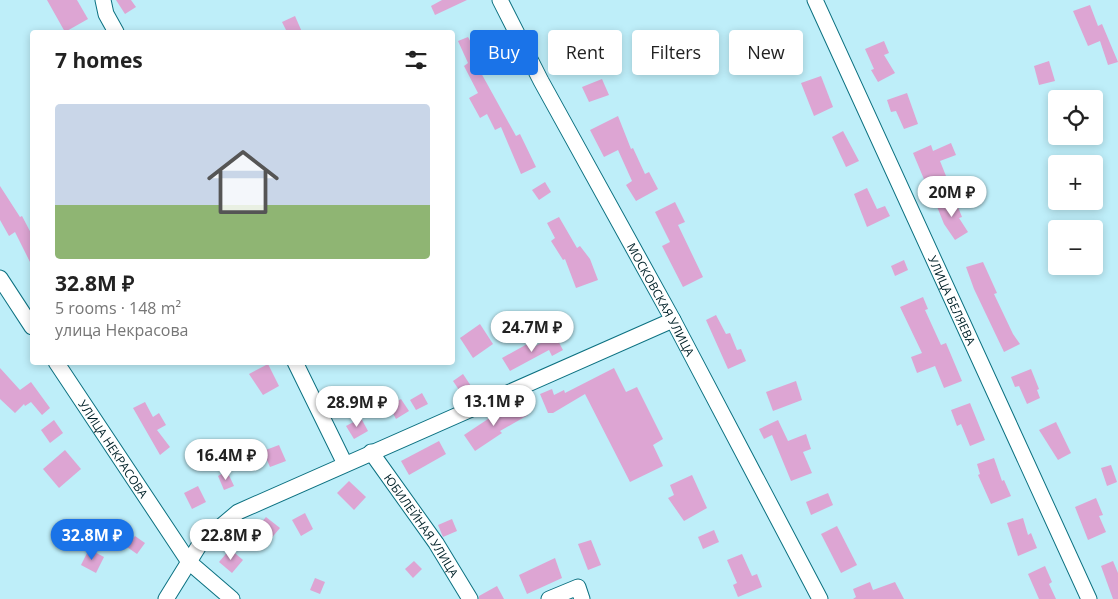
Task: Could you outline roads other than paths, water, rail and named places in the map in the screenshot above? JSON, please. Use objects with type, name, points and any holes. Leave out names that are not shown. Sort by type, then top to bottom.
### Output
[{"type":"street","points":[[103,0],[106,14],[115,30]]},
{"type":"street","name":"МОСКОВСКАЯ УЛИЦА","points":[[500,0],[541,80],[673,320],[820,599]]},
{"type":"street","name":"УЛИЦА БЕЛЯЕВА","points":[[815,0],[1089,599]]},
{"type":"street","points":[[0,278],[30,323]]},
{"type":"street","points":[[166,599],[200,544],[238,512],[673,320]]},
{"type":"street","name":"УЛИЦА НЕКРАСОВА","points":[[58,365],[189,562],[232,599]]},
{"type":"street","points":[[296,365],[345,464]]},
{"type":"street","name":"ЮБИЛЕЙНАЯ УЛИЦА","points":[[371,452],[436,543],[470,599]]},
{"type":"street","points":[[549,599],[578,586],[582,599]]}]
